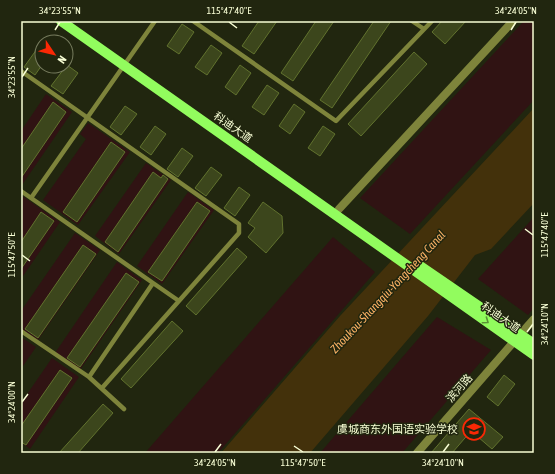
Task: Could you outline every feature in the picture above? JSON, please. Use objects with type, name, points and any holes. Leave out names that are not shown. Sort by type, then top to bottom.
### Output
[{"type":"main road","name":"科迪大道","points":[[61,21],[126,63],[339,209],[393,251]]},
{"type":"main road","name":"科迪大道","points":[[72,21],[126,63],[457,296],[517,337],[534,344]]},
{"type":"main road","name":"科迪大道","points":[[517,337],[534,355]]},
{"type":"street","points":[[339,209],[513,21]]},
{"type":"street","name":"滨河路","points":[[417,453],[534,319]]},
{"type":"lane","points":[[31,198],[155,21]]},
{"type":"lane","points":[[193,21],[336,121],[432,21]]},
{"type":"lane","points":[[412,21],[424,29]]},
{"type":"lane","points":[[21,71],[239,224],[239,233],[102,388]]},
{"type":"lane","points":[[21,191],[179,301]]},
{"type":"lane","points":[[88,377],[153,283]]},
{"type":"lane","points":[[21,331],[88,377],[124,409]]},
{"type":"shaded area","points":[[524,21],[534,21],[534,100],[410,234],[360,198]]},
{"type":"shaded area","points":[[46,94],[72,112],[22,185],[21,131]]},
{"type":"shaded area","points":[[88,123],[130,152],[78,225],[43,200],[86,139],[80,134]]},
{"type":"shaded area","points":[[146,163],[171,180],[119,254],[95,236]]},
{"type":"shaded area","points":[[188,192],[214,210],[162,284],[137,266]]},
{"type":"shaded area","points":[[21,195],[60,222],[21,279]]},
{"type":"shaded area","points":[[534,217],[534,308],[528,315],[478,279]]},
{"type":"shaded area","points":[[75,233],[100,250],[38,340],[21,329],[21,311]]},
{"type":"shaded area","points":[[333,237],[375,272],[218,453],[145,453]]},
{"type":"shaded area","points":[[117,262],[142,280],[80,370],[55,353]]},
{"type":"shaded area","points":[[437,317],[491,350],[402,453],[320,453]]},
{"type":"shaded area","points":[[21,337],[36,347],[21,369]]},
{"type":"shaded area","points":[[52,358],[79,377],[30,449],[21,442],[21,403]]},
{"type":"water","name":"Zhoukou-Shangqiu-Yongcheng Canal","points":[[534,108],[534,203],[491,249],[475,255],[428,316],[310,453],[221,453],[340,316]]},
{"type":"building","points":[[259,21],[277,21],[254,54],[242,46]]},
{"type":"building","points":[[316,21],[334,21],[293,81],[281,73]]},
{"type":"building","points":[[374,21],[391,21],[332,108],[320,100]]},
{"type":"building","points":[[442,21],[466,21],[445,44],[432,32]]},
{"type":"building","points":[[182,24],[194,32],[179,54],[167,46]]},
{"type":"building","points":[[211,45],[222,53],[207,75],[195,67]]},
{"type":"building","points":[[414,52],[427,64],[361,136],[348,124]]},
{"type":"building","points":[[34,53],[35,75],[24,67]]},
{"type":"building","points":[[240,65],[251,73],[236,95],[225,87]]},
{"type":"building","points":[[74,70],[78,73],[63,94],[51,86],[60,74],[74,74]]},
{"type":"building","points":[[267,85],[279,93],[264,115],[252,107]]},
{"type":"building","points":[[53,102],[66,112],[21,178],[21,149]]},
{"type":"building","points":[[294,104],[305,112],[290,134],[279,126]]},
{"type":"building","points":[[125,106],[137,114],[121,135],[110,127]]},
{"type":"building","points":[[155,126],[166,134],[151,155],[140,147]]},
{"type":"building","points":[[323,126],[335,134],[320,156],[308,148]]},
{"type":"building","points":[[111,142],[125,152],[77,222],[63,212]]},
{"type":"building","points":[[182,148],[193,156],[178,177],[167,169]]},
{"type":"building","points":[[211,167],[222,175],[206,196],[195,188]]},
{"type":"building","points":[[153,172],[161,178],[163,175],[168,179],[118,252],[105,242]]},
{"type":"building","points":[[239,187],[250,195],[235,216],[224,208]]},
{"type":"building","points":[[197,202],[210,211],[162,281],[148,272]]},
{"type":"building","points":[[263,202],[282,216],[283,233],[266,253],[248,237],[255,228],[248,223]]},
{"type":"building","points":[[41,212],[54,221],[21,269],[21,242]]},
{"type":"building","points":[[83,245],[96,254],[38,338],[25,329]]},
{"type":"building","points":[[237,248],[247,257],[196,315],[186,306]]},
{"type":"building","points":[[126,273],[139,282],[80,367],[67,358]]},
{"type":"building","points":[[172,321],[183,331],[131,388],[121,379]]},
{"type":"building","points":[[60,370],[72,378],[26,445],[21,442],[21,426]]},
{"type":"building","points":[[504,375],[515,384],[498,406],[487,397]]},
{"type":"building","points":[[103,404],[113,413],[78,453],[59,453]]},
{"type":"building","points":[[469,409],[503,437],[492,449],[471,431],[452,453],[431,453]]},
{"type":"place","name":"虞城商东外国语实验学校","points":[[474,429]]}]
